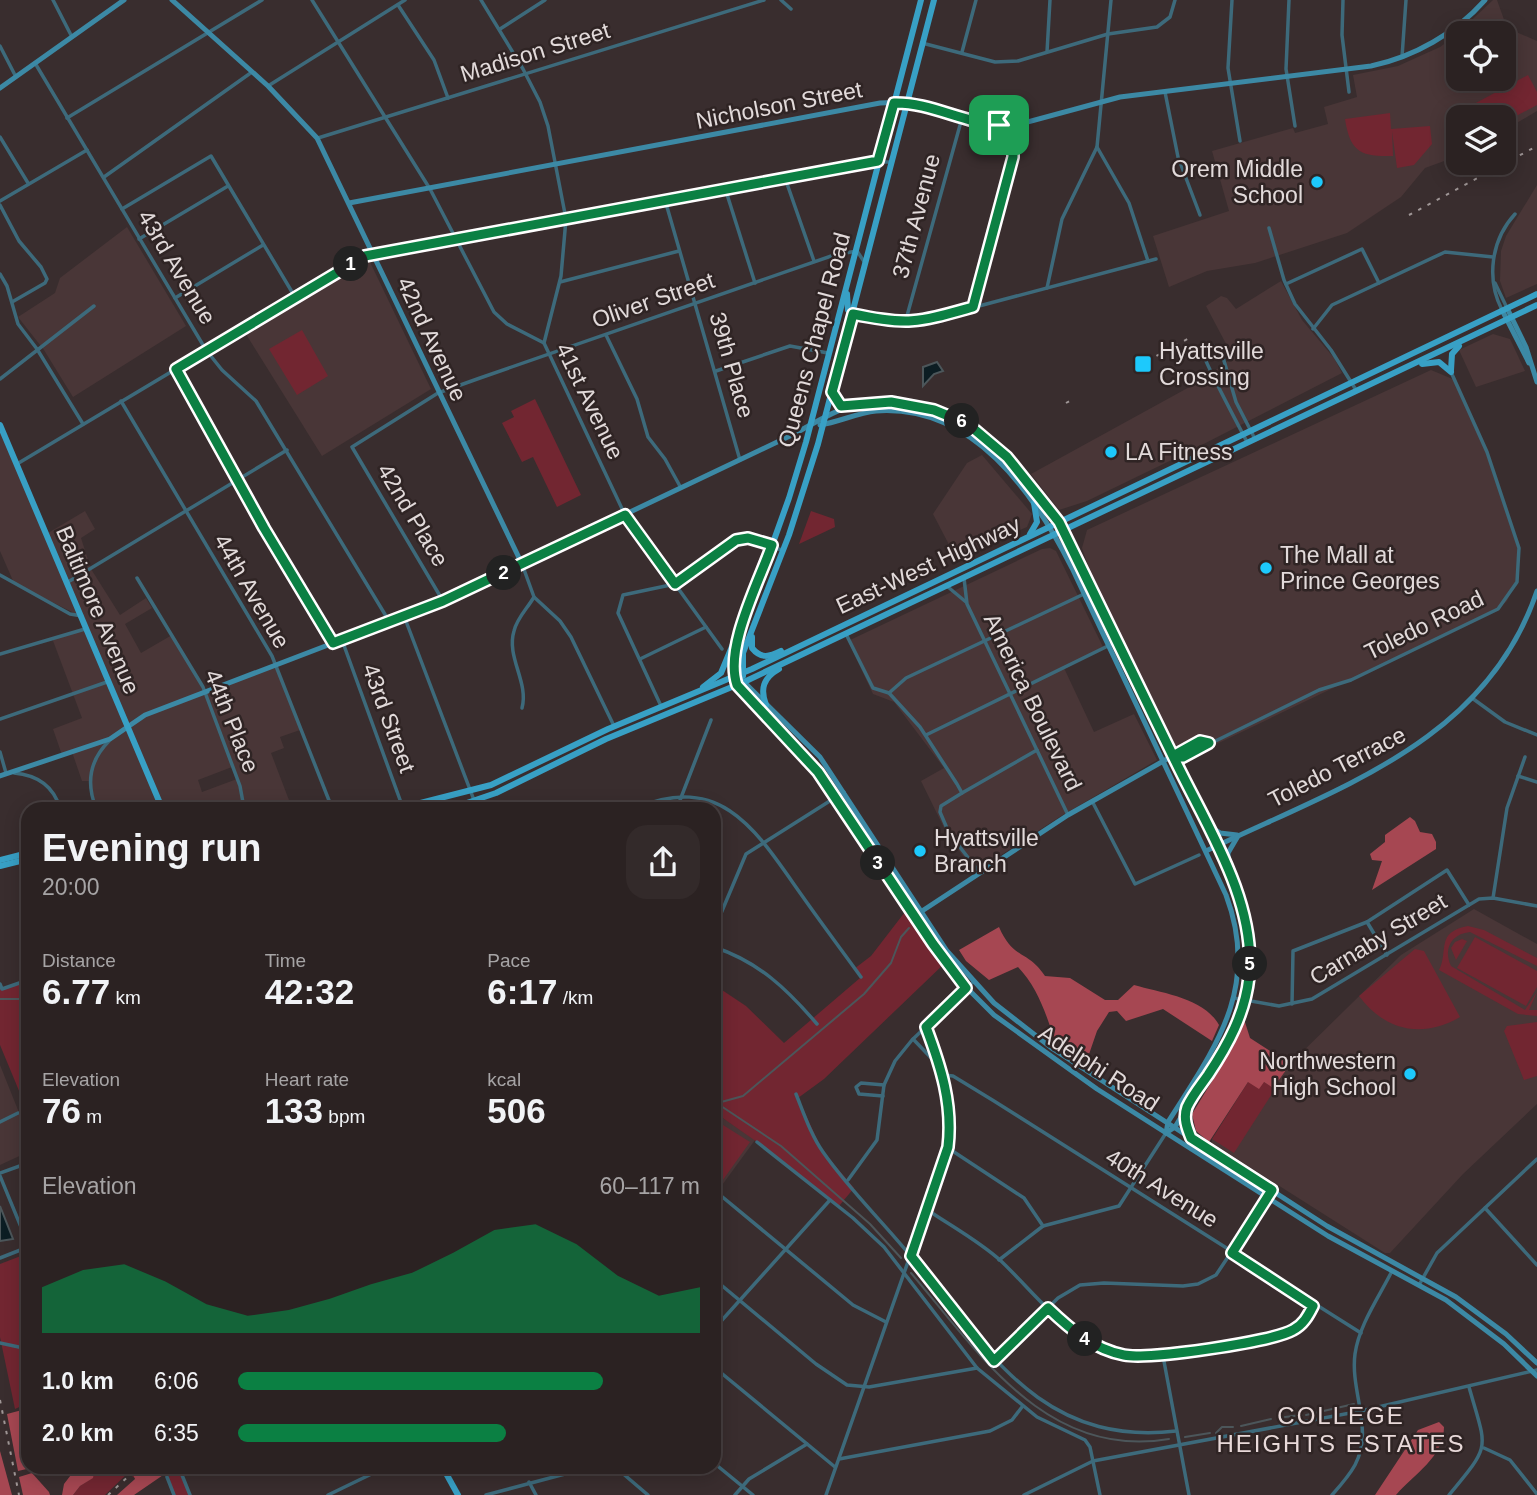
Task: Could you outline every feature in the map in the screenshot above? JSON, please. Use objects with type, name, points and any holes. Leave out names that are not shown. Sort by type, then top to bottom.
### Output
[{"type":"main road","points":[[0,88],[124,0]]},
{"type":"main road","name":"42nd Avenue","points":[[172,0],[268,86],[317,138],[522,564]]},
{"type":"main road","name":"Queens Chapel Road","points":[[740,679],[733,656],[810,426],[921,0]]},
{"type":"main road","name":"Queens Chapel Road","points":[[740,679],[743,653],[782,550],[824,425],[934,0]]},
{"type":"main road","name":"Nicholson Street","points":[[349,204],[894,103],[906,102],[962,118],[1013,126],[1101,102],[1346,70],[1402,57],[1455,28],[1485,0]]},
{"type":"main road","points":[[846,292],[848,310],[853,314]]},
{"type":"main road","name":"East-West Highway","points":[[428,802],[472,792],[503,780],[614,726],[681,698],[740,679],[828,632],[1537,294]]},
{"type":"main road","name":"East-West Highway","points":[[482,802],[607,739],[846,634],[1537,305]]},
{"type":"main road","points":[[1505,309],[1537,382]]},
{"type":"main road","points":[[1451,372],[1452,354],[1464,341]]},
{"type":"main road","points":[[1401,371],[1433,362],[1444,364],[1451,372]]},
{"type":"main road","points":[[832,392],[838,404],[848,407]]},
{"type":"main road","points":[[884,402],[896,411]]},
{"type":"main road","points":[[3,775],[110,739],[140,717],[443,601],[848,407],[884,402],[934,410],[975,429],[1007,457],[1059,522],[1216,846],[1241,904],[1248,935],[1250,964],[1245,1001],[1232,1037],[1175,1127],[1166,1133]]},
{"type":"main road","points":[[810,426],[824,425],[859,414],[896,411],[922,415],[959,429],[995,457],[1051,526],[1206,850],[1226,895],[1236,927],[1239,967],[1234,998],[1222,1035],[1168,1122],[1166,1133]]},
{"type":"main road","name":"Baltimore Avenue","points":[[0,425],[159,802]]},
{"type":"main road","points":[[1023,539],[1032,532],[1037,522],[1034,503]]},
{"type":"main road","name":"Toledo Terrace","points":[[1206,850],[1407,753],[1439,730],[1472,698],[1510,649],[1537,593]]},
{"type":"main road","points":[[763,600],[751,639],[752,648],[758,655],[767,657],[828,632]]},
{"type":"main road","points":[[846,634],[891,602]]},
{"type":"main road","points":[[681,698],[717,678],[744,623]]},
{"type":"main road","points":[[766,705],[762,689],[767,677],[820,646]]},
{"type":"main road","name":"Adelphi Road","points":[[740,679],[815,752],[921,912],[973,982],[1035,1037],[1348,1238],[1423,1278],[1490,1322],[1537,1363]]},
{"type":"main road","name":"Adelphi Road","points":[[740,679],[811,762],[914,917],[966,988],[1022,1038],[1328,1236],[1453,1305],[1535,1372]]},
{"type":"main road","name":"Toledo Road","points":[[914,917],[1068,815],[1173,756]]},
{"type":"main road","points":[[1204,822],[1220,833],[1240,834],[1228,853],[1229,875]]},
{"type":"main road","points":[[0,860],[21,855]]},
{"type":"main road","points":[[0,866],[21,861]]},
{"type":"main road","points":[[1187,1107],[1186,1124],[1191,1138]]},
{"type":"main road","points":[[446,1474],[458,1495]]},
{"type":"street","points":[[53,0],[72,37]]},
{"type":"street","points":[[67,118],[262,0]]},
{"type":"street","name":"41st Avenue","points":[[312,0],[430,189],[497,315],[507,324],[544,343],[625,515],[722,649]]},
{"type":"street","points":[[268,86],[404,0]]},
{"type":"street","points":[[481,0],[526,74],[544,114],[566,219],[560,282],[544,343]]},
{"type":"street","points":[[500,29],[545,0]]},
{"type":"street","name":"Madison Street","points":[[317,138],[764,0]]},
{"type":"street","points":[[781,0],[791,9]]},
{"type":"street","points":[[962,52],[976,0]]},
{"type":"street","points":[[1047,52],[1050,0]]},
{"type":"street","points":[[1047,289],[1062,219],[1097,147],[1111,0]]},
{"type":"street","points":[[922,43],[1010,63],[1108,34],[1152,29],[1167,21],[1175,0]]},
{"type":"street","points":[[1232,0],[1228,55],[1240,141]]},
{"type":"street","points":[[1289,0],[1287,77],[1295,126]]},
{"type":"street","points":[[1343,0],[1349,92]]},
{"type":"street","points":[[1402,57],[1406,0]]},
{"type":"street","points":[[398,4],[435,60],[448,98]]},
{"type":"street","points":[[0,46],[16,76]]},
{"type":"street","name":"43rd Avenue","points":[[35,63],[206,350],[222,370],[251,394],[389,621]]},
{"type":"street","points":[[104,177],[252,72]]},
{"type":"street","points":[[1165,92],[1178,157],[1200,215]]},
{"type":"street","name":"37th Avenue","points":[[905,323],[962,118]]},
{"type":"street","points":[[973,307],[1013,157],[1013,126]]},
{"type":"street","points":[[0,136],[28,184]]},
{"type":"street","points":[[1097,147],[1129,203],[1148,261]]},
{"type":"street","points":[[12,302],[46,284],[47,279],[41,267],[19,241],[0,203],[87,150]]},
{"type":"street","points":[[122,209],[211,156],[295,297]]},
{"type":"street","points":[[17,464],[362,257],[785,177],[878,161],[892,162]]},
{"type":"street","points":[[785,177],[814,261]]},
{"type":"street","points":[[139,239],[228,186]]},
{"type":"street","points":[[725,188],[755,283]]},
{"type":"street","name":"39th Place","points":[[665,200],[740,460]]},
{"type":"street","points":[[1505,309],[1493,282],[1493,257],[1499,237],[1515,214]]},
{"type":"street","points":[[1269,228],[1286,284],[1313,329],[1357,392]]},
{"type":"street","points":[[175,298],[263,245]]},
{"type":"street","points":[[1286,284],[1362,249],[1379,283]]},
{"type":"street","points":[[560,282],[679,251]]},
{"type":"street","points":[[857,251],[866,264]]},
{"type":"street","name":"Oliver Street","points":[[352,447],[438,393],[814,261],[857,251]]},
{"type":"street","points":[[1313,329],[1332,305],[1445,252],[1493,257]]},
{"type":"street","points":[[853,314],[905,323],[1047,289],[1156,259]]},
{"type":"street","points":[[0,274],[18,324],[37,349],[83,424]]},
{"type":"street","points":[[0,379],[94,306]]},
{"type":"street","points":[[606,335],[637,399],[648,437],[665,459],[681,488]]},
{"type":"street","points":[[1248,444],[1213,374],[1202,359],[1202,350],[1207,345],[1220,347],[1236,402],[1256,440]]},
{"type":"street","points":[[716,371],[790,346],[830,354]]},
{"type":"street","points":[[176,369],[237,480],[333,643]]},
{"type":"street","name":"Toledo Road","points":[[1173,756],[1200,741],[1209,743],[1319,690],[1371,670],[1498,609],[1507,601],[1518,576],[1517,539],[1487,452],[1451,372]]},
{"type":"street","name":"44th Avenue","points":[[121,401],[275,665],[330,802]]},
{"type":"street","name":"42nd Place","points":[[352,447],[443,601]]},
{"type":"street","points":[[68,582],[286,450]]},
{"type":"street","points":[[662,706],[618,613],[621,598],[627,593],[675,584],[736,540],[748,538],[782,550]]},
{"type":"street","name":"42nd Avenue","points":[[522,564],[534,597],[568,631],[614,726]]},
{"type":"street","points":[[0,575],[68,613],[82,617]]},
{"type":"street","name":"44th Place","points":[[138,578],[204,691],[237,779],[243,802]]},
{"type":"street","name":"America Boulevard","points":[[964,578],[967,604],[1068,815]]},
{"type":"street","name":"America Boulevard","points":[[947,586],[967,604]]},
{"type":"street","points":[[889,693],[906,678],[1084,594]]},
{"type":"street","points":[[522,708],[523,690],[512,637],[516,624],[534,597]]},
{"type":"street","points":[[404,616],[475,802]]},
{"type":"street","points":[[640,659],[706,627]]},
{"type":"street","points":[[0,653],[87,628]]},
{"type":"street","points":[[846,634],[873,688],[889,693],[926,734],[962,793]]},
{"type":"street","name":"43rd Street","points":[[342,640],[400,802]]},
{"type":"street","points":[[926,734],[1118,641]]},
{"type":"street","points":[[0,719],[109,681]]},
{"type":"street","points":[[1472,698],[1505,722],[1537,735]]},
{"type":"street","points":[[680,802],[711,720]]},
{"type":"street","points":[[94,802],[90,789],[91,770],[110,739]]},
{"type":"street","points":[[980,873],[949,833],[940,812],[941,806],[1037,750]]},
{"type":"street","points":[[0,752],[3,775],[30,775],[43,781],[56,802]]},
{"type":"street","points":[[1493,898],[1507,808],[1525,757]]},
{"type":"street","points":[[1518,776],[1537,781]]},
{"type":"street","points":[[721,912],[740,863],[750,850],[844,792]]},
{"type":"street","points":[[655,802],[682,796],[711,802]]},
{"type":"street","points":[[1092,802],[1135,884],[1199,855]]},
{"type":"street","points":[[721,806],[730,810],[763,841],[861,977]]},
{"type":"street","points":[[1292,1004],[1293,951],[1367,922],[1447,870],[1469,905]]},
{"type":"street","name":"Carnaby Street","points":[[1234,998],[1292,1004],[1333,989],[1469,905],[1493,898],[1537,906]]},
{"type":"street","points":[[1367,922],[1387,955]]},
{"type":"street","points":[[721,950],[744,959],[774,978],[817,1024]]},
{"type":"street","points":[[1,986],[21,982]]},
{"type":"street","points":[[848,1181],[877,1140],[884,1085],[895,1061],[913,1039],[973,982]]},
{"type":"street","points":[[826,1495],[948,1147],[950,1120],[944,1074],[926,1027]]},
{"type":"street","points":[[913,1039],[939,1065]]},
{"type":"street","name":"40th Avenue","points":[[944,1074],[953,1076],[994,1101],[1313,1306],[1361,1333]]},
{"type":"street","points":[[883,1096],[859,1094],[856,1087],[861,1083],[884,1085]]},
{"type":"street","points":[[796,1094],[822,1150],[994,1361],[1037,1396],[1088,1424],[1128,1434],[1176,1431]]},
{"type":"street","points":[[0,1122],[18,1113]]},
{"type":"street","points":[[999,1260],[1043,1226],[1112,1210],[1121,1203],[1166,1133]]},
{"type":"street","points":[[757,1142],[830,1199],[884,1247],[977,1368],[1022,1406],[1048,1423],[1085,1440],[1093,1461],[1100,1495]]},
{"type":"street","points":[[948,1147],[1024,1198],[1043,1226]]},
{"type":"street","points":[[1419,1285],[1433,1258],[1537,1159]]},
{"type":"street","points":[[21,1166],[0,1175],[21,1228]]},
{"type":"street","points":[[994,1361],[1048,1308],[1069,1291],[1088,1283],[1170,1287],[1198,1284],[1216,1275],[1272,1190]]},
{"type":"street","points":[[721,1196],[853,1305],[887,1322]]},
{"type":"street","points":[[721,1321],[830,1199]]},
{"type":"street","points":[[1485,1208],[1537,1265]]},
{"type":"street","points":[[926,1209],[999,1260],[1076,1334],[1101,1348],[1126,1356],[1163,1356],[1287,1334],[1303,1323],[1313,1306]]},
{"type":"street","points":[[0,1258],[21,1248]]},
{"type":"street","points":[[1332,1495],[1359,1457],[1361,1411],[1354,1370],[1361,1333],[1392,1271]]},
{"type":"street","points":[[721,1285],[836,1379],[864,1387],[977,1368]]},
{"type":"street","points":[[0,1343],[21,1348]]},
{"type":"street","points":[[1163,1356],[1189,1495]]},
{"type":"street","points":[[1024,1495],[1093,1461],[1361,1411],[1535,1372]]},
{"type":"street","points":[[721,1373],[835,1467]]},
{"type":"street","points":[[1449,1495],[1478,1461],[1484,1448],[1469,1387]]},
{"type":"street","points":[[839,1459],[990,1431],[1012,1420],[1022,1406]]},
{"type":"street","points":[[735,1495],[742,1486],[807,1444]]},
{"type":"street","points":[[1484,1448],[1510,1460],[1537,1494]]},
{"type":"street","points":[[721,1468],[753,1495]]},
{"type":"street","points":[[184,1474],[182,1475],[190,1495]]},
{"type":"street","points":[[328,1495],[371,1474]]},
{"type":"street","points":[[486,1495],[562,1474]]},
{"type":"street","points":[[623,1474],[648,1495]]},
{"type":"street","points":[[167,1478],[174,1495]]},
{"type":"street","points":[[529,1482],[536,1495]]},
{"type":"shaded area","name":"Orem Middle School","points":[[1493,0],[1497,0],[1504,21],[1471,21]]},
{"type":"shaded area","name":"Orem Middle School","points":[[1516,32],[1537,41],[1537,111],[1516,123],[1516,105],[1446,105],[1446,160],[1425,168],[1401,197],[1347,233],[1255,263],[1207,271],[1169,287],[1153,236],[1229,211],[1212,151],[1293,128],[1295,133],[1328,124],[1324,107],[1357,97],[1353,75],[1398,66],[1446,43],[1446,91],[1516,91]]},
{"type":"shaded area","points":[[1528,75],[1537,92],[1537,105],[1516,116],[1516,105],[1475,105],[1498,91],[1516,91],[1516,81]]},
{"type":"shaded area","points":[[1390,113],[1391,129],[1430,126],[1432,144],[1414,165],[1397,168],[1392,131],[1393,156],[1365,153],[1350,139],[1345,119]]},
{"type":"shaded area","points":[[1537,185],[1537,284],[1506,298],[1500,281],[1501,251],[1506,236]]},
{"type":"shaded area","points":[[127,227],[186,326],[73,397],[44,350],[18,317],[55,293],[60,278]]},
{"type":"shaded area","points":[[369,260],[431,389],[322,456],[244,331],[362,261]]},
{"type":"shaded area","points":[[1281,281],[1302,320],[1334,358],[1342,373],[1087,501],[1059,510],[1031,474],[1204,379],[1233,357],[1206,306],[1221,296],[1227,298],[1236,309]]},
{"type":"shaded area","points":[[302,330],[328,376],[297,395],[269,349]]},
{"type":"shaded area","points":[[1493,334],[1510,339],[1525,371],[1476,387],[1459,350]]},
{"type":"shaded area","points":[[937,362],[943,371],[934,374],[923,386],[923,367]]},
{"type":"shaded area","points":[[1431,370],[1455,380],[1487,452],[1520,554],[1518,576],[1507,601],[1498,609],[1179,762],[1093,580],[1082,548],[1087,530]]},
{"type":"shaded area","points":[[535,399],[581,495],[557,507],[533,457],[522,462],[502,423],[514,417],[511,411]]},
{"type":"shaded area","points":[[0,425],[48,533],[85,511],[95,529],[81,538],[91,569],[120,615],[146,598],[152,608],[125,624],[141,653],[172,635],[204,691],[275,665],[300,730],[280,737],[284,748],[271,753],[290,802],[94,802],[89,781],[82,781],[72,752],[62,755],[53,729],[82,718],[52,638],[86,628],[82,617],[14,583],[0,551]],"holes":[[[232,767],[237,779],[202,792],[198,780]]]},
{"type":"shaded area","points":[[982,455],[1032,514],[1027,527],[956,558],[933,514],[967,463]]},
{"type":"shaded area","points":[[811,511],[834,519],[835,527],[799,544]]},
{"type":"shaded area","points":[[1050,548],[1056,551],[1104,649],[1064,668],[1094,732],[1134,714],[1157,760],[1061,816],[975,872],[948,836],[921,781],[944,768],[894,702],[873,694],[848,641],[1042,549]]},
{"type":"shaded area","points":[[1410,817],[1420,832],[1432,834],[1436,849],[1372,890],[1382,861],[1372,860],[1370,854],[1385,842],[1385,835]]},
{"type":"shaded area","points":[[908,908],[946,962],[824,1079],[798,1098],[822,1150],[854,1188],[839,1206],[721,1117],[721,992],[722,990],[746,1006],[784,1043],[860,978],[854,969],[871,956]]},
{"type":"shaded area","name":"Northwestern High School","points":[[1474,909],[1537,944],[1537,1104],[1463,1174],[1390,1253],[1385,1253],[1212,1143],[1212,1139],[1273,1087],[1290,1064],[1401,955]]},
{"type":"shaded area","points":[[1468,926],[1484,930],[1537,958],[1537,966],[1470,932],[1463,933],[1450,943],[1448,954],[1451,966],[1525,1010],[1537,992],[1529,1010],[1537,1010],[1537,1016],[1518,1014],[1439,970],[1447,938],[1458,929]]},
{"type":"shaded area","points":[[999,927],[1010,945],[1045,976],[1070,978],[1105,1000],[1118,1000],[1134,985],[1169,994],[1203,1008],[1219,1025],[1212,1041],[1163,1009],[1126,1021],[1117,1011],[1109,1012],[1097,1031],[1087,1060],[1044,1031],[1050,1026],[1044,1009],[1033,987],[1018,967],[989,980],[966,961],[959,950]]},
{"type":"shaded area","points":[[1475,937],[1537,971],[1537,987],[1526,1006],[1457,968]]},
{"type":"shaded area","points":[[1462,939],[1467,941],[1456,960],[1451,948],[1455,942]]},
{"type":"shaded area","points":[[1415,949],[1424,951],[1460,1017],[1432,1028],[1405,1028],[1380,1017],[1359,996]]},
{"type":"shaded area","points":[[21,982],[21,1096],[0,1045],[0,989]]},
{"type":"shaded area","points":[[1244,1019],[1250,1038],[1290,1064],[1273,1088],[1264,1082],[1259,1089],[1248,1082],[1209,1142],[1196,1131],[1192,1114],[1234,1045]]},
{"type":"shaded area","points":[[1537,1022],[1537,1076],[1524,1080],[1504,1031],[1507,1026]]},
{"type":"shaded area","points":[[0,1065],[21,1118],[21,1155],[0,1165]]},
{"type":"shaded area","points":[[1248,1082],[1264,1082],[1275,1089],[1234,1153],[1212,1139]]},
{"type":"shaded area","points":[[721,1117],[755,1140],[721,1187]]},
{"type":"shaded area","points":[[721,1126],[750,1142],[721,1183]]},
{"type":"shaded area","points":[[0,1206],[13,1239],[0,1241]]},
{"type":"shaded area","points":[[21,1256],[21,1406],[15,1409],[0,1337],[0,1264]]},
{"type":"shaded area","points":[[21,1410],[21,1470],[18,1471],[7,1414]]},
{"type":"shaded area","points":[[1439,1422],[1444,1427],[1443,1438],[1427,1464],[1396,1495],[1375,1495],[1418,1430]]},
{"type":"shaded area","points":[[0,1451],[12,1495],[0,1495]]},
{"type":"shaded area","points":[[33,1474],[50,1495],[23,1495],[19,1477]]},
{"type":"shaded area","points":[[72,1474],[94,1474],[93,1478],[80,1486],[73,1495],[62,1495],[64,1484]]},
{"type":"shaded area","points":[[93,1474],[127,1474],[105,1495],[73,1495]]},
{"type":"shaded area","points":[[133,1474],[165,1474],[134,1495],[117,1495],[135,1479]]},
{"type":"shaded area","points":[[181,1474],[190,1495],[174,1495],[167,1477]]},
{"type":"waterway","points":[[721,1102],[743,1096],[864,994],[891,963],[901,937],[909,928]]},
{"type":"waterway","points":[[0,999],[21,999]]},
{"type":"waterway","points":[[721,1106],[781,1146],[870,1224],[901,1258]]},
{"type":"waterway","points":[[911,1273],[990,1366],[1020,1394],[1052,1417],[1087,1433],[1126,1441],[1169,1439]]},
{"type":"waterway","points":[[1306,1415],[1354,1404]]},
{"type":"waterway","points":[[1285,1417],[1302,1415]]},
{"type":"waterway","points":[[1241,1426],[1271,1419]]},
{"type":"waterway","points":[[1216,1433],[1222,1427],[1233,1427]]},
{"type":"waterway","points":[[1185,1437],[1210,1433]]},
{"type":"railway","points":[[1409,215],[1537,146]]},
{"type":"railway","points":[[1138,366],[1193,336]]},
{"type":"railway","points":[[1066,403],[1073,399]]},
{"type":"railway","points":[[0,1400],[19,1495]]},
{"type":"railway","points":[[108,1495],[131,1474]]},
{"type":"place","name":"Orem Middle School","points":[[1317,182]]},
{"type":"place","name":"Hyattsville Crossing","points":[[1143,364]]},
{"type":"place","name":"LA Fitness","points":[[1111,452]]},
{"type":"place","name":"The Mall at Prince Georges","points":[[1266,568]]},
{"type":"place","name":"Hyattsville Branch","points":[[920,851]]},
{"type":"place","name":"Northwestern High School","points":[[1410,1074]]},
{"type":"district","name":"COLLEGE HEIGHTS ESTATES","points":[[1341,1429]]},
{"type":"route","points":[[999,125],[971,121],[906,102],[894,103],[878,161],[365,256],[176,369],[264,528],[333,643],[443,601],[625,515],[675,584],[736,540],[748,538],[772,545],[733,656],[737,685],[811,762],[933,944],[966,988],[926,1027],[944,1074],[950,1132],[948,1147],[911,1256],[994,1361],[1048,1308],[1076,1334],[1101,1348],[1126,1356],[1163,1356],[1282,1335],[1303,1323],[1313,1306],[1232,1253],[1272,1190],[1191,1138],[1185,1117],[1187,1107],[1238,1024],[1248,988],[1250,964],[1248,935],[1241,904],[1173,756],[1183,757],[1209,743],[1200,741],[1173,756],[1057,517],[996,447],[982,434],[955,417],[907,403],[872,402],[841,406],[832,392],[853,314],[884,322],[912,323],[973,307],[1013,157],[1013,126],[999,125]]}]
